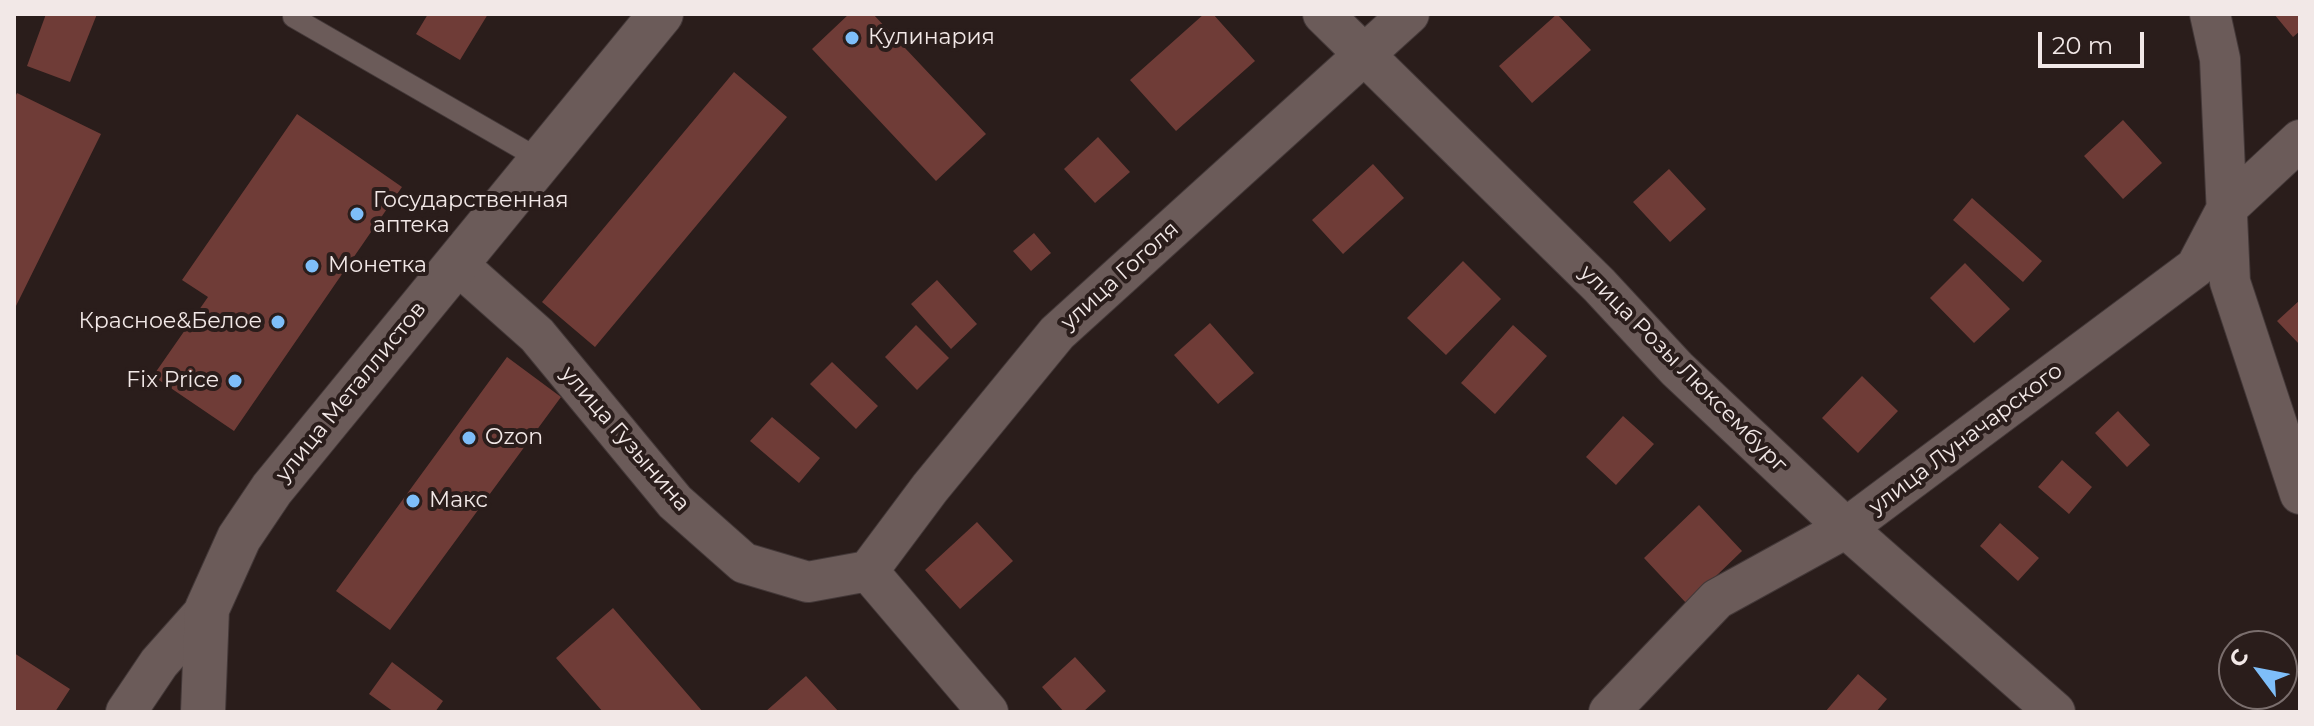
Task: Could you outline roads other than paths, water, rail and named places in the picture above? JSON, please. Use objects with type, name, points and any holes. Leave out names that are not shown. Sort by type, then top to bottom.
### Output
[{"type":"main road","name":"улица Металлистов","points":[[207,609],[239,538],[272,489],[661,14]]},
{"type":"main road","points":[[203,712],[207,609]]},
{"type":"street","name":"улица Розы Люксембург","points":[[1323,14],[1599,285],[1677,369],[1846,528],[2055,712]]},
{"type":"street","name":"улица Гоголя","points":[[868,571],[930,488],[1057,333],[1409,14]]},
{"type":"street","points":[[2210,14],[2220,59],[2230,282],[2300,494]]},
{"type":"street","name":"улица Луначарского","points":[[1609,712],[1717,599],[1846,528],[2196,267],[2227,208],[2300,140]]},
{"type":"street","name":"улица Гузынина","points":[[456,263],[537,335],[675,502],[744,563],[808,582],[868,571]]},
{"type":"street","points":[[868,571],[988,712]]},
{"type":"street","name":"улица Металлистов","points":[[126,712],[159,663],[207,609]]},
{"type":"lane","points":[[294,14],[293,17],[541,160]]},
{"type":"place","name":"Кулинария","points":[[852,38]]},
{"type":"place","name":"Государственная аптека","points":[[357,214]]},
{"type":"place","name":"Монетка","points":[[312,266]]},
{"type":"place","name":"Красное&Белое","points":[[278,322]]},
{"type":"place","name":"Fix Price","points":[[235,381]]},
{"type":"place","name":"Ozon","points":[[469,438]]},
{"type":"place","name":"Макс","points":[[413,501]]}]
